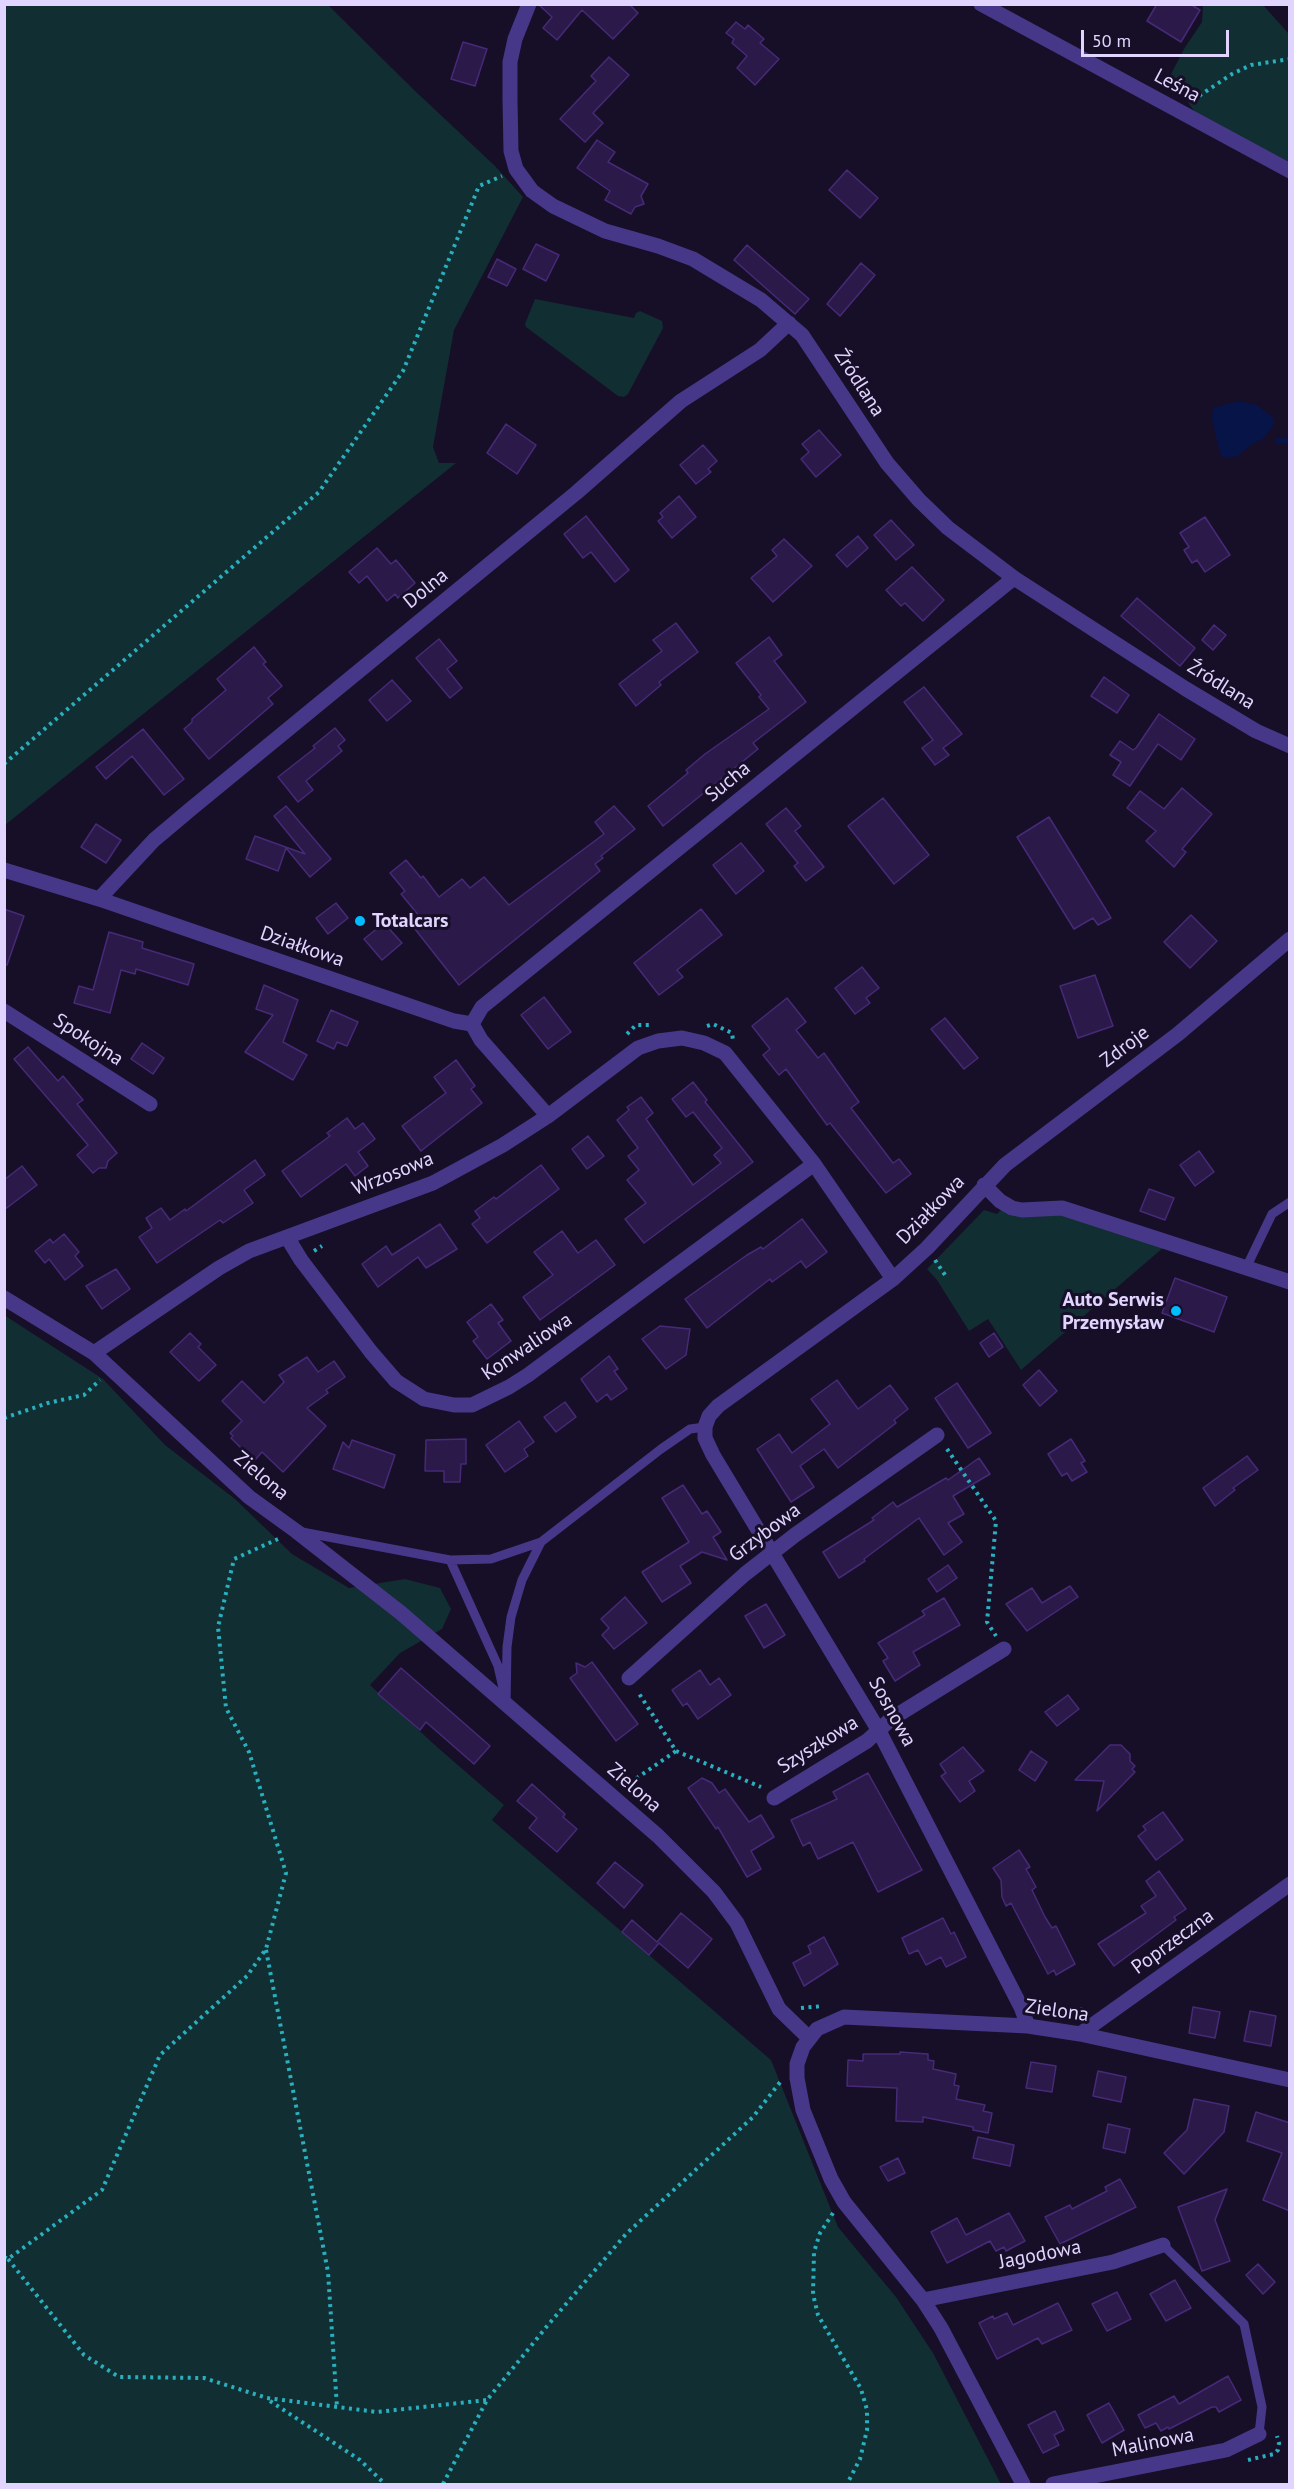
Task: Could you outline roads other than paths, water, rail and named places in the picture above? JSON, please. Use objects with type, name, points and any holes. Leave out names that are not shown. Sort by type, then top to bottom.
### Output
[{"type":"street","name":"Źródlana","points":[[529,4],[515,39],[510,62],[511,151],[516,169],[532,191],[553,206],[605,231],[658,246],[702,264],[761,300],[802,335],[887,463],[919,500],[948,528],[1014,578],[1216,707],[1256,732],[1290,746]]},
{"type":"street","name":"Leśna","points":[[981,4],[1290,171]]},
{"type":"street","name":"Dolna","points":[[99,899],[154,840],[192,808],[576,493],[681,401],[760,350],[789,323]]},
{"type":"street","name":"Sucha","points":[[472,1024],[482,1007],[1014,578]]},
{"type":"street","name":"Działkowa","points":[[4,870],[99,899],[454,1021],[472,1024]]},
{"type":"street","name":"Zdroje","points":[[984,1185],[1032,1143],[1178,1034],[1290,939]]},
{"type":"street","name":"Spokojna","points":[[4,1011],[150,1104]]},
{"type":"street","points":[[472,1024],[481,1040],[548,1116]]},
{"type":"street","name":"Wrzosowa","points":[[94,1353],[219,1268],[249,1251],[433,1183],[503,1145],[548,1116],[638,1048],[658,1041],[682,1038],[704,1042]]},
{"type":"street","name":"Działkowa","points":[[704,1042],[725,1053],[814,1164],[893,1279],[927,1248],[984,1185],[1000,1201],[1012,1208],[1022,1210],[1062,1208],[1290,1282]]},
{"type":"street","name":"Konwaliowa","points":[[287,1237],[329,1297],[396,1381],[410,1391],[437,1403],[454,1406],[472,1405],[528,1375],[814,1164]]},
{"type":"street","points":[[705,1427],[709,1416],[718,1406],[893,1279]]},
{"type":"street","name":"Zielona","points":[[4,1298],[94,1353],[249,1497],[297,1531],[401,1613],[658,1836],[714,1892],[737,1923],[779,2009],[809,2038],[817,2029],[832,2020],[856,2016],[1029,2026],[1080,2034],[1290,2080]]},
{"type":"street","name":"Sosnowa","points":[[705,1427],[705,1438],[713,1455],[879,1731],[1029,2026]]},
{"type":"street","name":"Grzybowa","points":[[629,1678],[745,1574],[937,1435]]},
{"type":"street","name":"Szyszkowa","points":[[776,1796],[879,1731],[891,1719],[1004,1649]]},
{"type":"street","name":"Poprzeczna","points":[[1080,2034],[1290,1884]]},
{"type":"street","points":[[809,2038],[797,2064],[796,2078],[803,2110],[815,2144],[844,2202],[923,2300],[941,2328],[1023,2484]]},
{"type":"street","name":"Jagodowa","points":[[923,2300],[1113,2262],[1163,2245]]},
{"type":"street","name":"Malinowa","points":[[1053,2484],[1226,2450],[1258,2434]]},
{"type":"lane","points":[[1246,1268],[1272,1214],[1290,1202]]},
{"type":"lane","points":[[297,1531],[450,1560],[491,1559],[541,1542],[661,1449],[690,1429],[705,1427]]},
{"type":"lane","points":[[506,1705],[507,1647],[511,1617],[522,1580],[541,1542]]},
{"type":"lane","points":[[450,1560],[498,1666],[506,1705]]},
{"type":"lane","points":[[1163,2245],[1181,2260],[1244,2324],[1262,2408],[1258,2434]]},
{"type":"waterway","points":[[1278,441],[1290,440]]},
{"type":"place","name":"Totalcars","points":[[360,921]]},
{"type":"place","name":"Auto Serwis Przemysław","points":[[1176,1311]]}]
